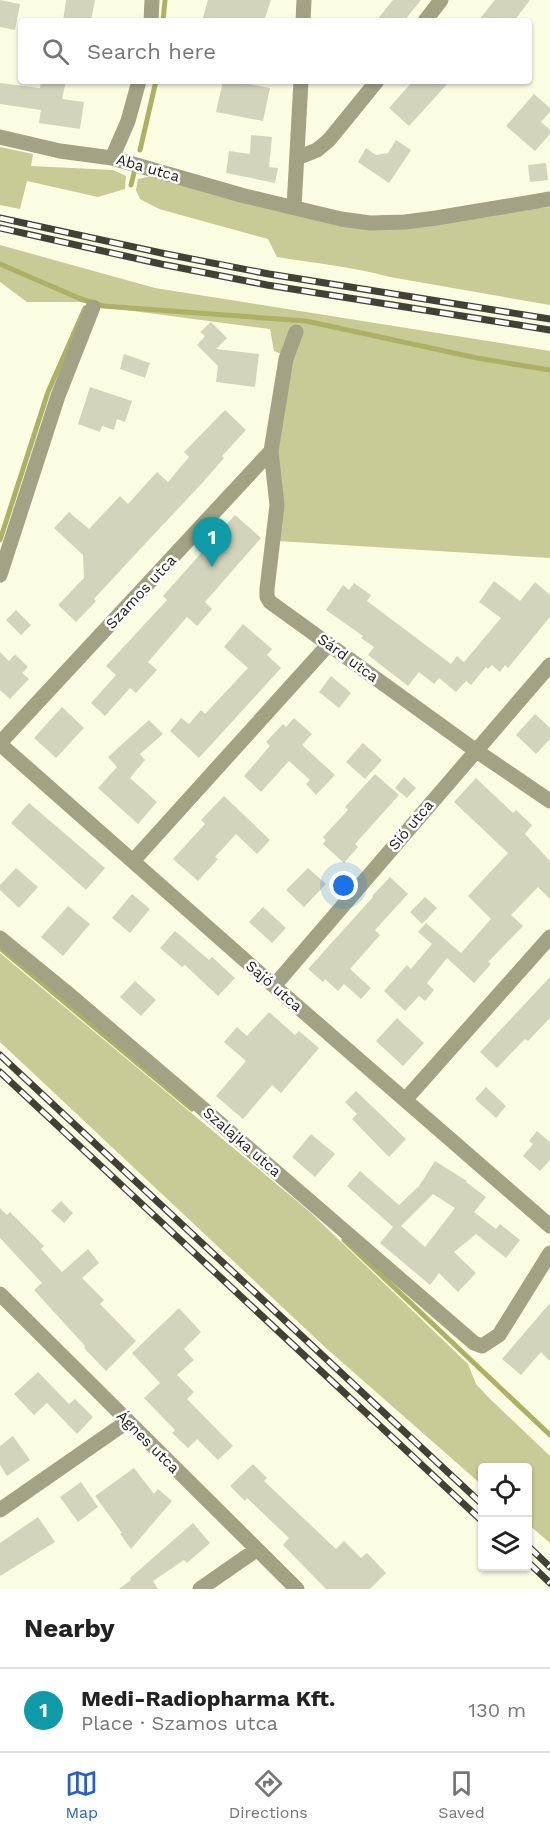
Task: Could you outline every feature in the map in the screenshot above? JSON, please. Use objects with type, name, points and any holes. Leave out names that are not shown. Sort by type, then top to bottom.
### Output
[{"type":"street","points":[[151,18],[152,0]]},
{"type":"street","points":[[303,18],[304,0]]},
{"type":"street","points":[[426,18],[441,0]]},
{"type":"street","points":[[112,158],[128,121],[138,84]]},
{"type":"street","points":[[294,207],[301,84]]},
{"type":"street","points":[[297,158],[316,150],[329,140],[374,84]]},
{"type":"street","name":"Aba utca","points":[[0,136],[60,151],[112,158],[241,195],[342,219],[382,223],[436,218],[550,199]]},
{"type":"street","points":[[0,575],[58,396],[93,307]]},
{"type":"street","points":[[271,451],[286,359],[296,332]]},
{"type":"street","name":"Sárd utca","points":[[271,451],[277,505],[269,565],[267,597],[270,602],[475,750],[550,801]]},
{"type":"street","name":"Szamos utca","points":[[0,743],[271,451]]},
{"type":"street","points":[[133,861],[329,644]]},
{"type":"street","name":"Sió utca","points":[[274,986],[550,665]]},
{"type":"street","name":"Sajó utca","points":[[0,743],[550,1226]]},
{"type":"street","points":[[405,1100],[550,937]]},
{"type":"street","name":"Szalajka utca","points":[[0,938],[201,1107],[474,1344],[482,1346],[498,1335],[550,1253]]},
{"type":"street","name":"Ágnes utca","points":[[0,1294],[297,1589]]},
{"type":"street","points":[[0,1510],[128,1421]]},
{"type":"street","points":[[200,1589],[256,1550]]},
{"type":"green space","points":[[0,147],[33,154],[31,166],[113,170],[126,176],[125,189],[98,197],[27,181],[20,209],[0,205]]},
{"type":"green space","points":[[152,176],[339,223],[550,207],[550,305],[277,257],[268,239],[159,209],[140,199],[136,190],[138,179]]},
{"type":"green space","points":[[0,245],[155,288],[550,351],[550,558],[278,541],[276,449],[290,358],[274,351],[270,329],[103,307],[81,302],[27,302],[0,282]]},
{"type":"green space","points":[[0,953],[310,1212],[468,1364],[476,1384],[550,1456],[550,1543],[532,1527],[532,1463],[478,1463],[478,1481],[326,1348],[0,1042]]},
{"type":"building","points":[[0,0],[20,4],[15,30],[0,27]]},
{"type":"building","points":[[66,0],[95,0],[92,18],[63,18]]},
{"type":"building","points":[[208,0],[271,0],[265,18],[203,18]]},
{"type":"building","points":[[393,0],[421,0],[406,18],[378,18]]},
{"type":"building","points":[[495,0],[530,0],[516,18],[480,18]]},
{"type":"building","points":[[0,83],[40,88],[41,84],[65,84],[62,99],[84,102],[80,129],[39,123],[41,110],[0,104]]},
{"type":"building","points":[[222,84],[249,84],[270,88],[263,121],[216,112]]},
{"type":"building","points":[[410,84],[447,84],[409,126],[389,108]]},
{"type":"building","points":[[534,94],[550,108],[550,112],[541,122],[550,130],[550,134],[535,151],[506,126]]},
{"type":"building","points":[[251,135],[272,137],[269,167],[278,168],[275,183],[226,173],[229,151],[250,154]]},
{"type":"building","points":[[396,140],[411,150],[389,183],[358,162],[366,148],[376,155],[388,153]]},
{"type":"building","points":[[546,163],[548,180],[530,182],[528,165]]},
{"type":"building","points":[[211,322],[227,338],[216,349],[259,354],[255,387],[216,382],[218,366],[197,345],[205,336],[200,332]]},
{"type":"building","points":[[124,354],[150,363],[145,378],[120,369]]},
{"type":"building","points":[[90,387],[132,401],[125,422],[117,419],[114,430],[102,426],[100,432],[78,424]]},
{"type":"building","points":[[225,410],[246,430],[222,456],[224,458],[204,481],[94,599],[96,601],[76,622],[58,605],[84,578],[83,555],[54,528],[69,512],[89,529],[120,496],[128,504],[157,472],[168,482],[189,457],[184,452]]},
{"type":"building","points":[[235,515],[261,538],[205,602],[212,609],[197,626],[187,617],[148,662],[157,670],[136,693],[130,688],[105,716],[91,703],[116,675],[106,666],[167,600],[163,596]]},
{"type":"building","points":[[494,581],[520,601],[535,582],[550,595],[550,617],[508,668],[505,665],[500,672],[492,665],[488,669],[486,667],[471,685],[466,681],[456,692],[439,678],[434,684],[419,672],[408,686],[368,655],[374,647],[361,638],[363,636],[326,610],[343,585],[349,590],[354,583],[371,595],[367,601],[451,664],[457,656],[464,662],[501,618],[479,602]]},
{"type":"building","points":[[16,610],[31,625],[21,635],[6,620]]},
{"type":"building","points":[[243,624],[272,649],[267,655],[281,668],[199,758],[170,731],[181,718],[189,724],[201,710],[205,714],[248,668],[224,647]]},
{"type":"building","points":[[0,652],[9,661],[15,654],[28,667],[22,673],[29,679],[10,699],[0,690]]},
{"type":"building","points":[[331,676],[351,693],[339,708],[319,692]]},
{"type":"building","points":[[62,707],[84,728],[56,758],[34,738]]},
{"type":"building","points":[[535,714],[550,728],[550,739],[536,754],[516,735]]},
{"type":"building","points":[[294,718],[312,734],[302,745],[335,775],[316,795],[306,784],[310,780],[289,761],[261,792],[244,776],[270,746],[266,742],[283,724],[286,727]]},
{"type":"building","points":[[149,720],[163,734],[140,754],[145,760],[130,778],[157,802],[138,824],[98,788],[117,767],[108,757]]},
{"type":"building","points":[[363,743],[382,760],[365,779],[346,762]]},
{"type":"building","points":[[375,774],[399,795],[355,844],[358,847],[344,863],[323,844],[326,840],[323,837],[348,810],[345,807]]},
{"type":"building","points":[[404,777],[416,788],[407,798],[395,788]]},
{"type":"building","points":[[476,778],[513,813],[516,810],[532,825],[525,834],[550,861],[550,899],[538,887],[511,915],[523,926],[488,962],[491,964],[474,983],[447,958],[427,983],[434,990],[425,1001],[419,996],[405,1011],[384,991],[407,965],[411,969],[432,944],[418,932],[426,923],[461,953],[491,919],[468,896],[508,853],[454,802]]},
{"type":"building","points":[[224,796],[270,840],[257,854],[236,834],[215,857],[218,859],[198,881],[173,859],[205,824],[201,820]]},
{"type":"building","points":[[29,803],[105,868],[86,890],[11,823]]},
{"type":"building","points":[[16,868],[38,887],[19,908],[0,890],[0,885]]},
{"type":"building","points":[[308,868],[326,884],[304,907],[286,890]]},
{"type":"building","points":[[390,877],[408,894],[375,930],[380,935],[350,969],[371,988],[361,999],[344,984],[338,991],[325,979],[323,982],[308,969]]},
{"type":"building","points":[[132,894],[150,909],[130,933],[112,918]]},
{"type":"building","points":[[425,897],[437,908],[422,924],[410,912]]},
{"type":"building","points":[[68,906],[90,924],[63,956],[41,937]]},
{"type":"building","points":[[263,907],[286,928],[272,943],[249,922]]},
{"type":"building","points":[[175,931],[209,960],[212,957],[235,978],[218,996],[185,965],[182,967],[160,948]]},
{"type":"building","points":[[550,977],[550,1018],[528,1041],[525,1039],[497,1068],[480,1052]]},
{"type":"building","points":[[135,981],[156,1000],[141,1016],[120,997]]},
{"type":"building","points":[[269,1012],[295,1035],[299,1031],[319,1048],[281,1093],[272,1085],[243,1119],[216,1096],[246,1061],[224,1042],[237,1027],[247,1036]]},
{"type":"building","points":[[397,1018],[424,1043],[403,1066],[376,1041]]},
{"type":"building","points":[[486,1087],[506,1106],[496,1118],[475,1099]]},
{"type":"building","points":[[356,1091],[406,1139],[389,1157],[352,1119],[357,1114],[345,1102]]},
{"type":"building","points":[[537,1131],[550,1142],[550,1160],[540,1171],[523,1156],[533,1144],[529,1141]]},
{"type":"building","points":[[311,1134],[335,1154],[315,1177],[292,1157]]},
{"type":"building","points":[[435,1161],[467,1181],[486,1197],[474,1212],[496,1229],[500,1224],[520,1240],[506,1258],[476,1234],[454,1252],[476,1273],[458,1292],[439,1273],[430,1285],[380,1243],[393,1227],[347,1186],[360,1171],[399,1205],[419,1186]],"holes":[[[433,1194],[455,1208],[425,1247],[401,1226]]]},
{"type":"building","points":[[61,1201],[73,1213],[64,1223],[51,1211]]},
{"type":"building","points":[[0,1208],[7,1215],[10,1212],[44,1246],[41,1249],[62,1272],[88,1249],[99,1263],[82,1278],[104,1300],[100,1304],[136,1341],[106,1371],[34,1290],[42,1283],[0,1238]]},
{"type":"building","points":[[550,1303],[550,1361],[541,1352],[521,1375],[502,1359]]},
{"type":"building","points":[[179,1308],[201,1332],[184,1349],[194,1360],[177,1375],[194,1392],[187,1399],[233,1446],[218,1460],[197,1439],[188,1448],[172,1433],[175,1430],[144,1398],[160,1383],[132,1353]]},
{"type":"building","points":[[38,1372],[69,1404],[75,1399],[93,1417],[77,1434],[47,1403],[34,1415],[14,1394]]},
{"type":"building","points":[[13,1436],[30,1460],[7,1476],[0,1465],[0,1446]]},
{"type":"building","points":[[253,1464],[267,1478],[264,1481],[336,1549],[344,1541],[361,1558],[367,1553],[386,1573],[370,1589],[326,1589],[283,1545],[289,1538],[247,1498],[245,1501],[230,1486]]},
{"type":"building","points":[[134,1468],[154,1494],[158,1489],[172,1501],[131,1549],[95,1496]]},
{"type":"building","points":[[81,1482],[98,1507],[78,1522],[60,1497]]},
{"type":"building","points":[[38,1517],[55,1542],[0,1576],[0,1543]]},
{"type":"building","points":[[193,1523],[210,1543],[187,1563],[184,1560],[153,1581],[158,1589],[119,1589],[131,1580],[130,1578]]},
{"type":"waterway","points":[[163,18],[165,0]]},
{"type":"waterway","points":[[140,150],[155,84]]},
{"type":"waterway","points":[[131,185],[134,173]]},
{"type":"waterway","points":[[0,264],[81,299],[103,306],[306,321],[477,358],[550,370]]},
{"type":"waterway","points":[[0,540],[48,392],[85,308]]},
{"type":"waterway","points":[[0,948],[192,1109]]},
{"type":"waterway","points":[[344,1240],[550,1435]]},
{"type":"railway","points":[[0,218],[269,274],[550,319]]},
{"type":"railway","points":[[0,228],[267,285],[550,330]]},
{"type":"railway","points":[[0,1055],[478,1500]]},
{"type":"railway","points":[[0,1072],[478,1517]]},
{"type":"railway","points":[[532,1550],[550,1567]]},
{"type":"railway","points":[[532,1566],[550,1583]]},
{"type":"place","name":"Medi-Radiopharma Kft.","points":[[212,567]]}]
